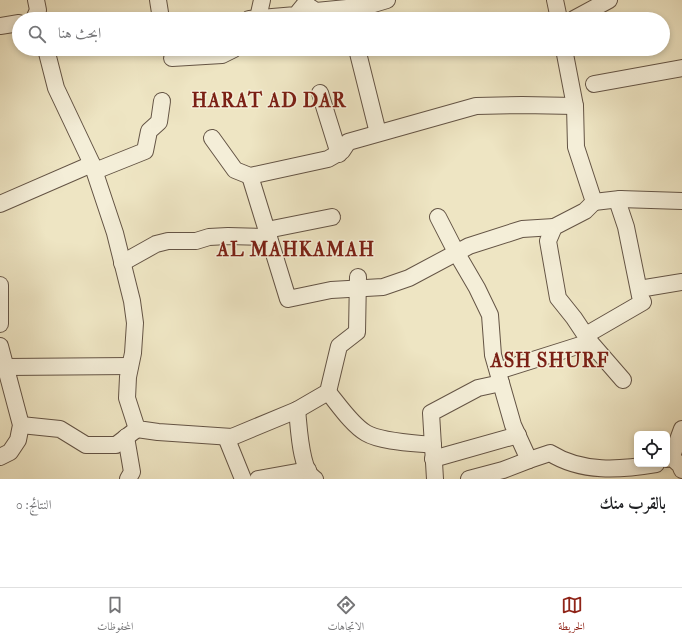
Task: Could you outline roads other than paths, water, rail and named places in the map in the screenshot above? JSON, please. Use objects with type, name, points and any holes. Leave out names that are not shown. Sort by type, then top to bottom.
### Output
[{"type":"street","points":[[36,0],[37,12]]},
{"type":"street","points":[[158,0],[160,12]]},
{"type":"street","points":[[257,12],[262,0]]},
{"type":"street","points":[[353,12],[387,0]]},
{"type":"street","points":[[555,0],[558,12]]},
{"type":"street","points":[[587,12],[609,0]]},
{"type":"street","points":[[298,12],[306,2],[316,11],[327,12]]},
{"type":"street","points":[[0,26],[12,24]]},
{"type":"street","points":[[48,56],[56,88],[93,168],[115,232],[132,301],[135,323],[133,353],[128,377],[127,398],[132,433],[132,472],[128,479]]},
{"type":"street","points":[[172,58],[205,56]]},
{"type":"street","points":[[359,56],[378,133]]},
{"type":"street","points":[[565,56],[575,106],[576,147],[594,202]]},
{"type":"street","points":[[594,84],[682,68]]},
{"type":"street","points":[[320,93],[339,154]]},
{"type":"street","points":[[0,204],[93,168],[145,151],[149,131],[159,122],[162,101]]},
{"type":"street","points":[[212,138],[234,170],[250,176],[328,159],[339,154],[348,142],[476,106],[575,106]]},
{"type":"street","points":[[250,176],[288,299],[358,283],[382,287],[409,278],[469,246],[522,229],[554,227],[585,211],[594,202],[620,199],[682,201]]},
{"type":"street","points":[[435,479],[431,414],[499,377],[588,338],[643,302],[626,227],[619,206],[620,199]]},
{"type":"street","points":[[438,217],[490,315],[493,355],[513,425],[529,460]]},
{"type":"street","points":[[122,263],[156,244],[168,241],[196,241],[210,237],[268,233],[332,218]]},
{"type":"street","points":[[554,227],[548,241],[558,298],[588,338],[623,380]]},
{"type":"street","points":[[639,289],[682,282]]},
{"type":"street","points":[[21,425],[60,429],[86,445],[116,445],[132,433],[158,432],[232,437],[297,410],[328,392],[339,346],[357,332],[358,283]]},
{"type":"street","points":[[0,285],[0,324]]},
{"type":"street","points":[[0,346],[21,425],[18,440],[10,452],[0,457]]},
{"type":"street","points":[[6,367],[130,366]]},
{"type":"street","points":[[328,392],[354,423],[365,433],[433,452],[518,435]]},
{"type":"street","points":[[258,479],[312,474],[302,458],[297,410]]},
{"type":"street","points":[[670,457],[672,456],[682,429]]},
{"type":"street","points":[[226,437],[243,479]]},
{"type":"street","points":[[469,479],[503,470],[550,453],[559,459],[570,463],[597,469],[638,467]]},
{"type":"street","points":[[670,459],[680,465],[682,470]]},
{"type":"district","name":"HARAT AD DAR","points":[[269,101]]},
{"type":"district","name":"AL MAHKAMAH","points":[[296,250]]},
{"type":"district","name":"ASH SHURF","points":[[550,361]]}]
